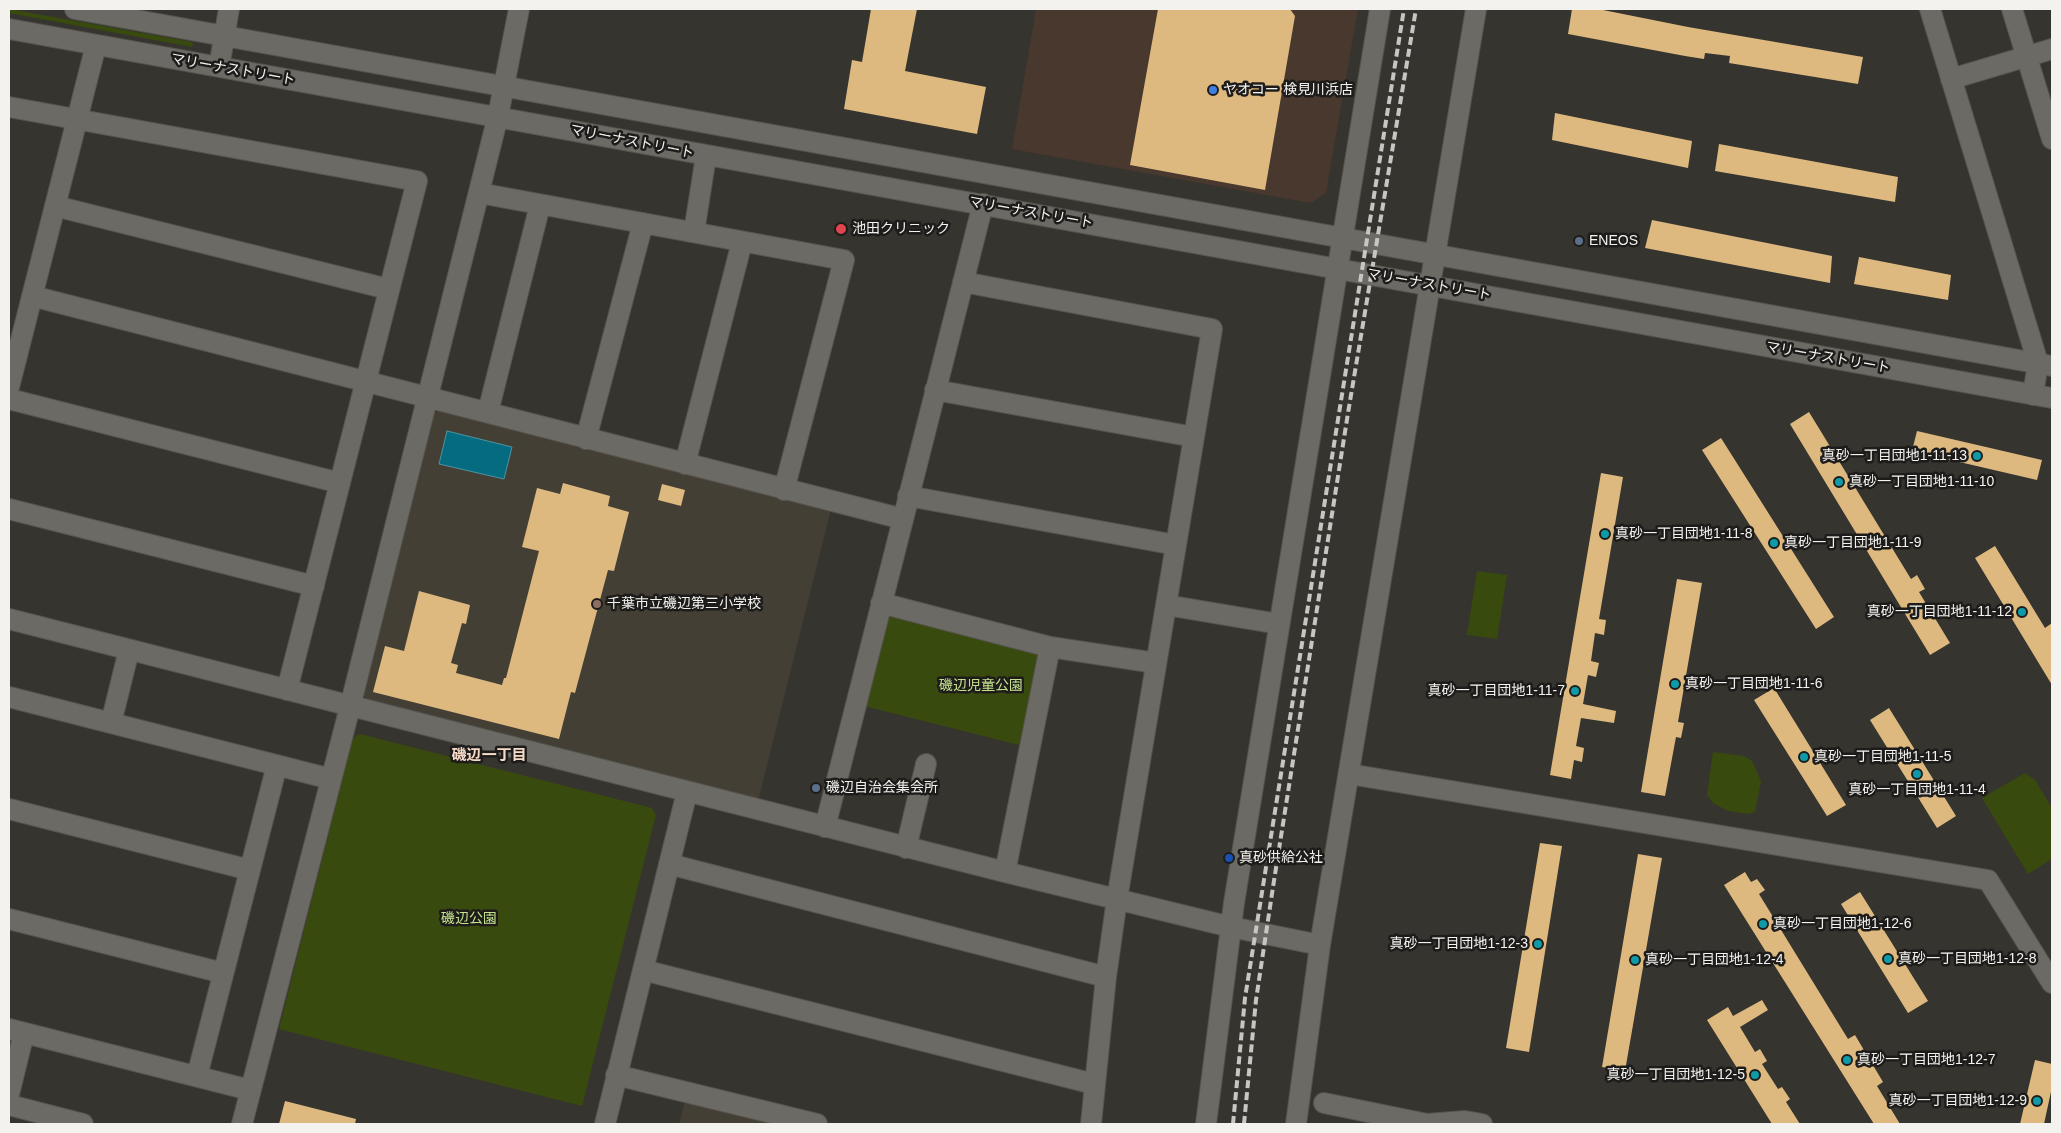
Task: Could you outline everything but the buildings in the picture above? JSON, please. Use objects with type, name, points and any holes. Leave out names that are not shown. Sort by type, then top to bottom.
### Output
[{"type":"street","points":[[75,9],[2045,364]]},
{"type":"street","points":[[219,67],[229,9]]},
{"type":"street","points":[[242,1124],[350,706],[479,193],[505,86],[520,9]]},
{"type":"street","points":[[1206,1124],[1231,927],[1380,9]]},
{"type":"street","points":[[1296,1124],[1320,944],[1476,9]]},
{"type":"street","points":[[1930,9],[1951,79],[2045,364],[2032,395]]},
{"type":"street","points":[[2012,9],[2052,139]]},
{"type":"street","name":"マリーナストリート","points":[[9,29],[2052,398]]},
{"type":"street","points":[[9,387],[96,45]]},
{"type":"street","points":[[1951,79],[2052,49]]},
{"type":"street","points":[[9,107],[417,181],[286,690]]},
{"type":"street","points":[[694,232],[706,156]]},
{"type":"street","points":[[479,193],[844,260],[784,490]]},
{"type":"street","points":[[825,827],[983,204]]},
{"type":"street","points":[[488,412],[540,205]]},
{"type":"street","points":[[55,206],[388,289]]},
{"type":"street","points":[[586,439],[643,224]]},
{"type":"street","points":[[685,464],[742,242]]},
{"type":"street","points":[[963,282],[1212,329],[1117,899],[1106,977],[1091,1124]]},
{"type":"street","points":[[32,296],[903,519]]},
{"type":"street","points":[[936,390],[1194,437]]},
{"type":"street","points":[[9,398],[340,483]]},
{"type":"street","points":[[908,496],[1176,545]]},
{"type":"street","points":[[9,509],[314,586]]},
{"type":"street","points":[[881,603],[1050,647],[1156,663]]},
{"type":"street","points":[[1166,605],[1279,624]]},
{"type":"street","points":[[9,619],[906,848],[1231,927],[1320,944]]},
{"type":"street","points":[[1005,872],[1050,647]]},
{"type":"street","points":[[111,723],[129,650]]},
{"type":"street","points":[[9,697],[331,779]]},
{"type":"street","points":[[906,848],[926,764]]},
{"type":"street","points":[[196,1076],[277,765]]},
{"type":"street","points":[[1349,774],[1988,880],[2052,983]]},
{"type":"street","points":[[605,1124],[687,792]]},
{"type":"street","points":[[9,809],[250,870]]},
{"type":"street","points":[[669,864],[1106,977]]},
{"type":"street","points":[[9,919],[223,973]]},
{"type":"street","points":[[642,970],[1094,1084]]},
{"type":"street","points":[[9,1094],[16,1031],[250,1090]]},
{"type":"street","points":[[616,1075],[817,1124]]},
{"type":"street","points":[[1324,1103],[1427,1124],[1465,1122],[1482,1124]]},
{"type":"street","points":[[9,1105],[83,1124]]},
{"type":"shaded area","points":[[1036,9],[1358,9],[1326,193],[1311,203],[1012,149]]},
{"type":"shaded area","name":"千葉市立磯辺第三小学校","points":[[439,410],[828,509],[830,513],[759,797],[755,800],[367,701],[364,695],[435,413]]},
{"type":"shaded area","points":[[685,1101],[775,1124],[679,1124]]},
{"type":"green space","points":[[9,9],[192,42],[193,45],[192,47],[9,13]]},
{"type":"green space","points":[[1477,571],[1507,575],[1497,639],[1467,635]]},
{"type":"green space","name":"磯辺児童公園","points":[[891,615],[1035,651],[1039,658],[1019,745],[864,706],[884,620]]},
{"type":"green space","name":"磯辺公園","points":[[360,734],[652,808],[656,815],[582,1106],[279,1029],[353,738]]},
{"type":"green space","points":[[1713,752],[1744,756],[1752,761],[1761,781],[1755,812],[1748,814],[1728,811],[1713,803],[1707,795]]},
{"type":"green space","points":[[2025,773],[2035,780],[2052,808],[2052,859],[2028,874],[1982,798]]},
{"type":"water","points":[[447,431],[512,447],[504,479],[439,464]]},
{"type":"railway","points":[[1233,1124],[1245,998],[1404,9]]},
{"type":"railway","points":[[1244,1124],[1256,1000],[1273,887],[1348,413],[1416,9]]},
{"type":"place","name":"ヤオコー 検見川浜店","points":[[1213,90]]},
{"type":"place","name":"池田クリニック","points":[[841,229]]},
{"type":"place","name":"ENEOS","points":[[1579,241]]},
{"type":"place","name":"真砂一丁目団地1-11-13","points":[[1977,456]]},
{"type":"place","name":"真砂一丁目団地1-11-10","points":[[1839,482]]},
{"type":"place","name":"真砂一丁目団地1-11-8","points":[[1605,534]]},
{"type":"place","name":"真砂一丁目団地1-11-9","points":[[1774,543]]},
{"type":"place","name":"千葉市立磯辺第三小学校","points":[[597,604]]},
{"type":"place","name":"真砂一丁目団地1-11-12","points":[[2022,612]]},
{"type":"place","name":"真砂一丁目団地1-11-6","points":[[1675,684]]},
{"type":"place","name":"真砂一丁目団地1-11-7","points":[[1575,691]]},
{"type":"place","name":"真砂一丁目団地1-11-5","points":[[1804,757]]},
{"type":"place","name":"真砂一丁目団地1-11-4","points":[[1917,774]]},
{"type":"place","name":"磯辺自治会集会所","points":[[816,788]]},
{"type":"place","name":"真砂供給公社","points":[[1229,858]]},
{"type":"place","name":"真砂一丁目団地1-12-6","points":[[1763,924]]},
{"type":"place","name":"真砂一丁目団地1-12-3","points":[[1538,944]]},
{"type":"place","name":"真砂一丁目団地1-12-8","points":[[1888,959]]},
{"type":"place","name":"真砂一丁目団地1-12-4","points":[[1635,960]]},
{"type":"place","name":"真砂一丁目団地1-12-7","points":[[1847,1060]]},
{"type":"place","name":"真砂一丁目団地1-12-5","points":[[1755,1075]]},
{"type":"place","name":"真砂一丁目団地1-12-9","points":[[2037,1101]]},
{"type":"district","name":"磯辺一丁目","points":[[489,756]]}]
